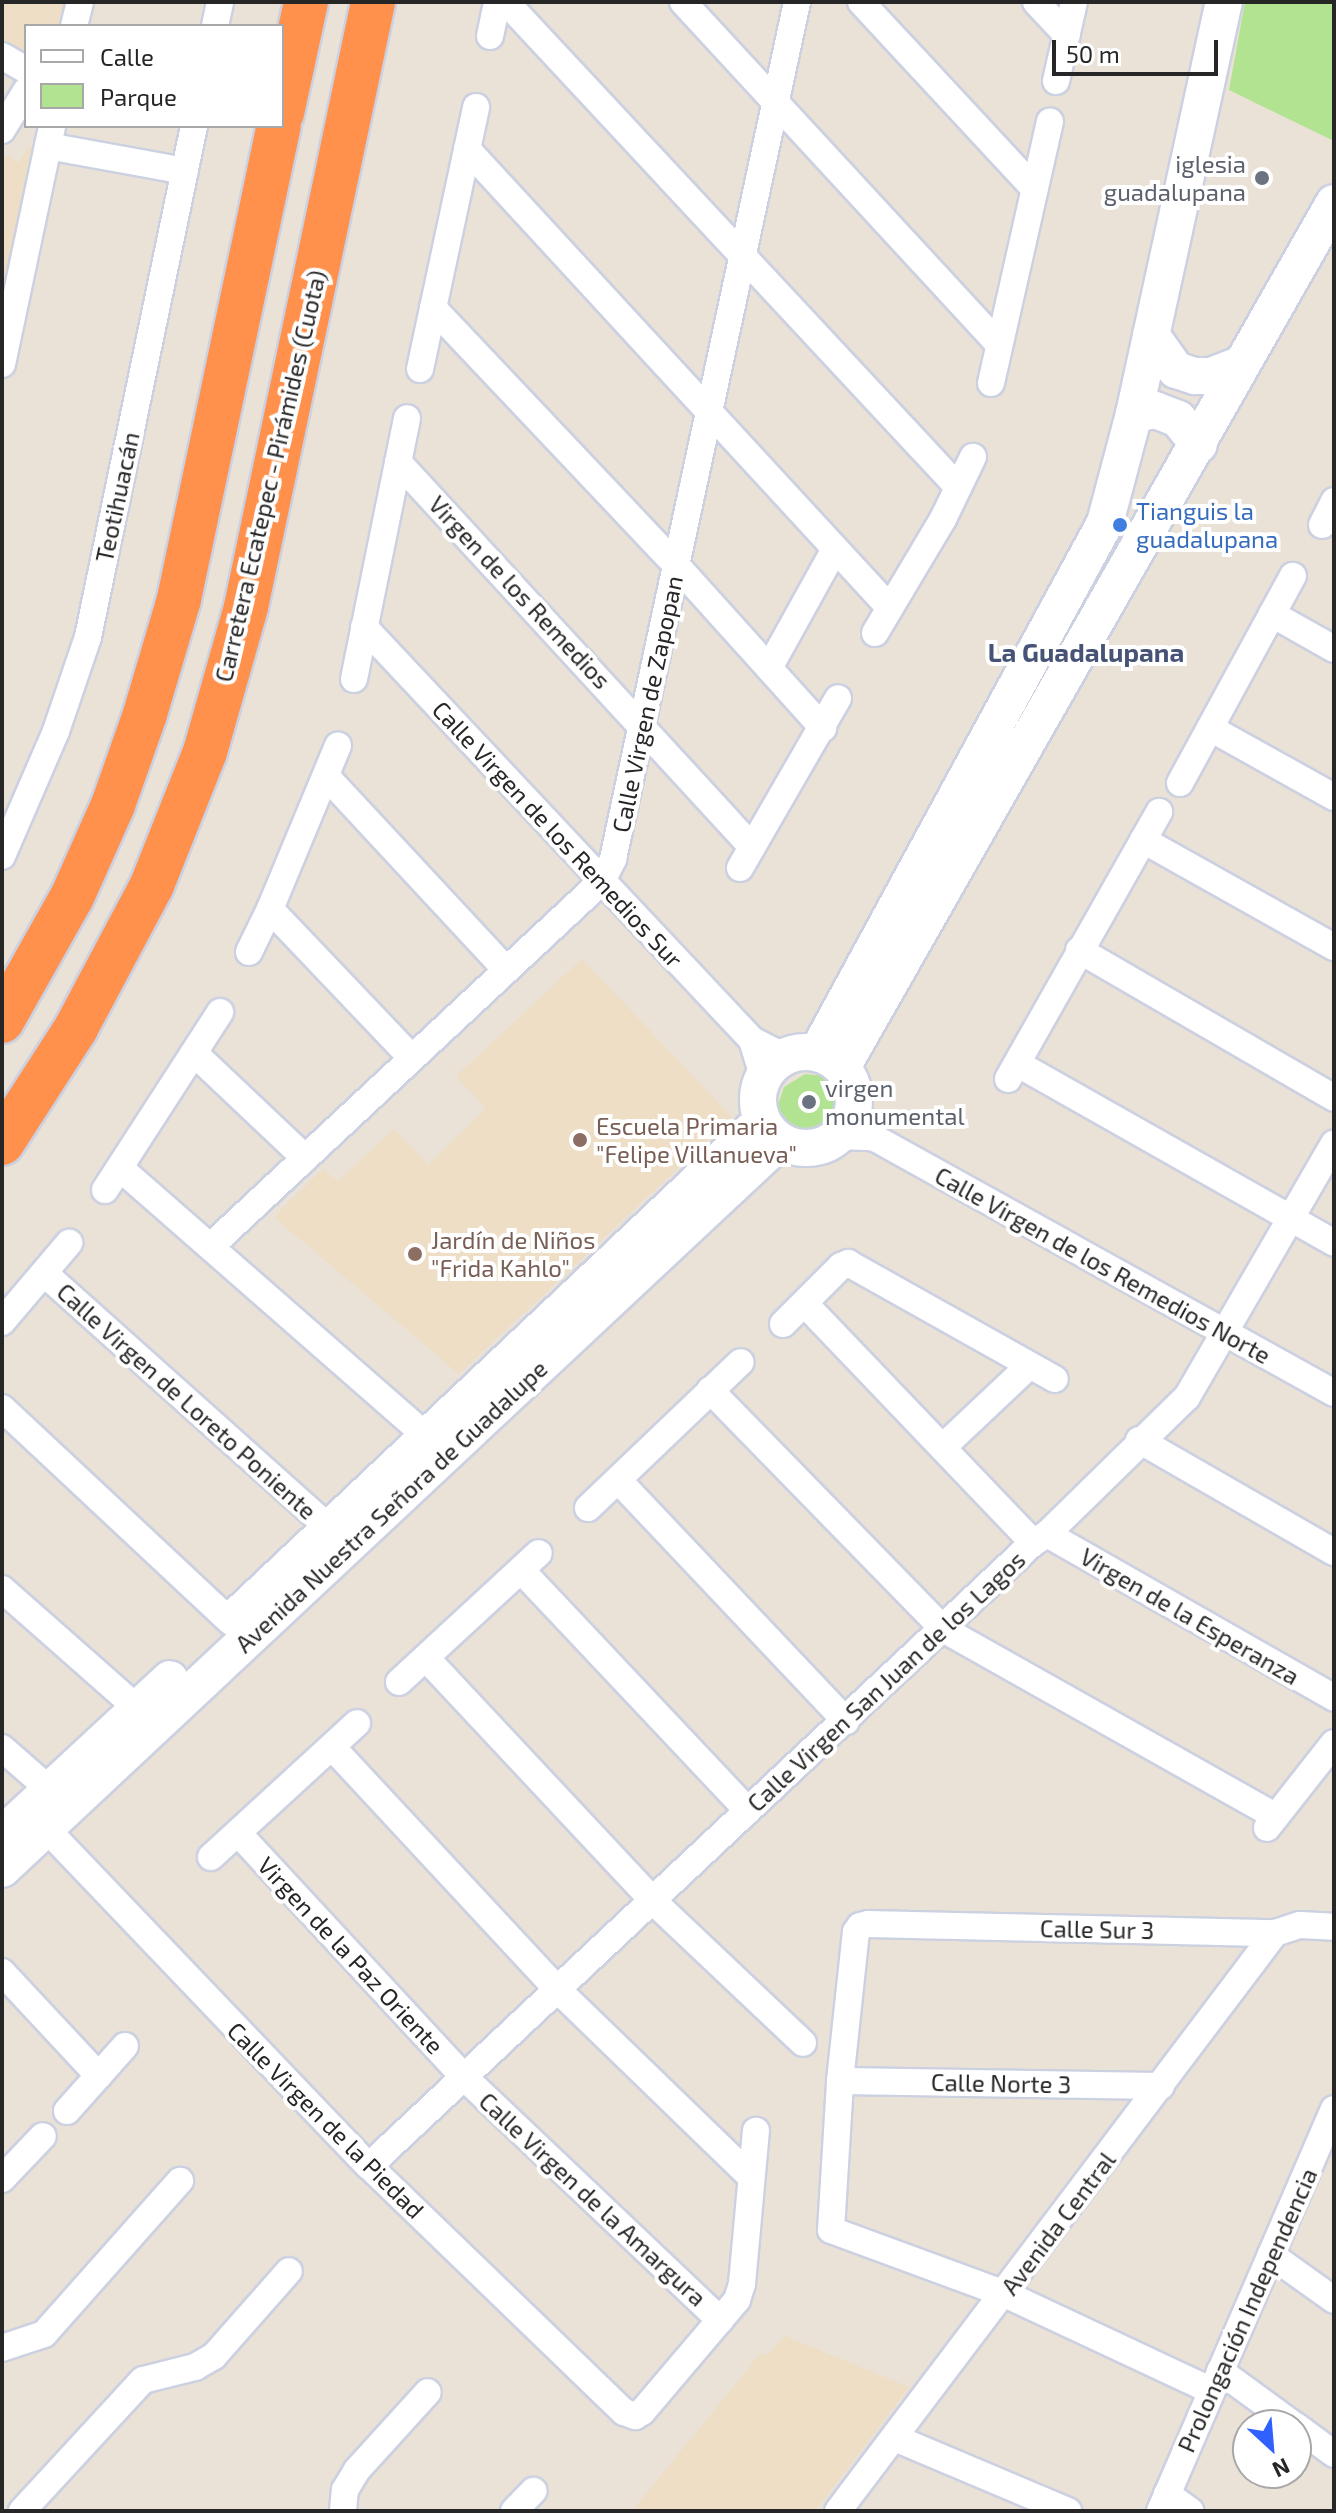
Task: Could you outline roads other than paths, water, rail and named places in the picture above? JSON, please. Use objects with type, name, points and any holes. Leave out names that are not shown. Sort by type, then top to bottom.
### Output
[{"type":"highway","points":[[284,104],[306,2]]},
{"type":"highway","name":"Carretera Ecatepec - Pirámides (Cuota)","points":[[2,1143],[76,1028],[152,885],[205,752],[246,607],[373,2]]},
{"type":"highway","points":[[2,1021],[72,897],[113,805],[145,714],[179,599],[279,128]]},
{"type":"street","points":[[74,24],[80,2]]},
{"type":"street","points":[[215,24],[220,2]]},
{"type":"street","points":[[490,36],[497,2]]},
{"type":"street","points":[[506,2],[958,487]]},
{"type":"street","points":[[683,2],[999,345]]},
{"type":"street","name":"Calle Virgen de Zapopan","points":[[211,1246],[602,881],[613,859],[678,567],[707,410],[778,103],[797,2]]},
{"type":"street","points":[[861,2],[1035,189]]},
{"type":"street","points":[[1036,2],[1067,35]]},
{"type":"street","points":[[1056,81],[1074,2]]},
{"type":"street","points":[[801,1063],[1105,523],[1134,414],[1224,2]]},
{"type":"street","points":[[2,56],[24,69]]},
{"type":"street","points":[[2,130],[24,94]]},
{"type":"street","points":[[420,369],[476,107]]},
{"type":"street","points":[[991,383],[1050,122]]},
{"type":"street","name":"Teotihuacán","points":[[4,845],[56,731],[88,637],[194,128]]},
{"type":"street","points":[[2,364],[50,136],[185,171]]},
{"type":"street","points":[[467,149],[890,608]]},
{"type":"street","points":[[801,1063],[854,1093],[855,1127],[810,1148],[771,1131],[757,1092],[801,1063],[1199,445],[1334,203]]},
{"type":"street","points":[[433,308],[678,567],[823,728],[838,698]]},
{"type":"street","points":[[1151,335],[1176,370],[1195,376],[1211,376],[1242,364]]},
{"type":"street","points":[[1134,414],[1155,410],[1178,419],[1199,445]]},
{"type":"street","name":"Virgen de los Remedios","points":[[354,679],[407,418]]},
{"type":"street","points":[[875,633],[973,457]]},
{"type":"street","name":"Virgen de los Remedios","points":[[398,462],[642,723],[746,858],[823,728]]},
{"type":"street","points":[[769,668],[835,549]]},
{"type":"street","points":[[1180,783],[1293,576]]},
{"type":"street","points":[[1272,614],[1334,649]]},
{"type":"street","name":"Calle Virgen de los Remedios Sur","points":[[364,627],[752,1040],[801,1063]]},
{"type":"street","points":[[1210,728],[1334,797]]},
{"type":"street","points":[[249,952],[338,746]]},
{"type":"street","points":[[326,776],[506,970]]},
{"type":"street","points":[[1159,812],[1013,1071],[1334,1243]]},
{"type":"street","points":[[1143,840],[1334,947]]},
{"type":"street","points":[[270,909],[412,1058]]},
{"type":"street","points":[[1079,950],[1334,1098]]},
{"type":"street","points":[[220,1012],[112,1179],[211,1246],[427,1437]]},
{"type":"street","points":[[194,1053],[305,1158]]},
{"type":"street","name":"Calle Virgen de los Remedios Norte","points":[[855,1127],[1334,1393]]},
{"type":"street","name":"Avenida Nuestra Señora de Guadalupe","points":[[2,1869],[41,1810],[138,1709],[427,1437],[771,1131]]},
{"type":"street","name":"Avenida Nuestra Señora de Guadalupe","points":[[2,1835],[41,1810],[771,1131]]},
{"type":"street","name":"Calle Virgen San Juan de los Lagos","points":[[369,2166],[654,1902],[1187,1397],[1227,1333],[1334,1143]]},
{"type":"street","points":[[2,1322],[69,1243]]},
{"type":"street","points":[[783,1324],[841,1266],[848,1263],[1055,1379]]},
{"type":"street","name":"Calle Virgen de Loreto Poniente","points":[[44,1273],[330,1529]]},
{"type":"street","name":"Virgen de la Esperanza","points":[[805,1304],[943,1447],[1040,1538],[1334,1698]]},
{"type":"street","points":[[588,1508],[741,1362]]},
{"type":"street","points":[[943,1447],[1029,1366]]},
{"type":"street","points":[[710,1390],[943,1629],[1271,1823],[1334,1743]]},
{"type":"street","points":[[2,1408],[231,1622]]},
{"type":"street","points":[[1139,1440],[1334,1552]]},
{"type":"street","points":[[618,1480],[846,1721]]},
{"type":"street","points":[[399,1682],[530,1561],[748,1811]]},
{"type":"street","points":[[2,1589],[138,1709]]},
{"type":"street","points":[[426,1658],[654,1902],[803,2043]]},
{"type":"street","points":[[211,1857],[357,1723]]},
{"type":"street","points":[[332,1747],[558,1990],[751,2177]]},
{"type":"street","name":"Calle Virgen de la Piedad","points":[[2,1748],[41,1810],[369,2166],[624,2412],[635,2416],[720,2320]]},
{"type":"street","name":"Virgen de la Paz Oriente","points":[[238,1833],[465,2078]]},
{"type":"street","name":"Calle Sur 3","points":[[840,2081],[856,1932],[860,1926],[1275,1933],[1300,1925],[1334,1927]]},
{"type":"street","name":"Avenida Central","points":[[838,2511],[1275,1933]]},
{"type":"street","points":[[2,1972],[99,2076]]},
{"type":"street","points":[[67,2111],[125,2046]]},
{"type":"street","name":"Calle Virgen de la Amargura","points":[[465,2078],[720,2320]]},
{"type":"street","points":[[840,2081],[831,2230],[1005,2294],[1215,2381],[1265,2409]]},
{"type":"street","name":"Calle Norte 3","points":[[840,2081],[1161,2086]]},
{"type":"street","name":"Prolongación Independencia","points":[[1163,2502],[1271,2255],[1328,2142],[1334,2109]]},
{"type":"street","points":[[720,2320],[737,2300],[742,2284],[756,2131]]},
{"type":"street","points":[[4,2172],[43,2136]]},
{"type":"street","points":[[2,2348],[44,2334],[180,2181]]},
{"type":"street","points":[[1271,2255],[1334,2300]]},
{"type":"street","points":[[22,2511],[143,2380],[195,2367],[214,2356],[289,2271]]},
{"type":"street","points":[[343,2511],[345,2490],[357,2470],[428,2392]]},
{"type":"street","points":[[895,2438],[1008,2499],[1068,2511]]},
{"type":"street","points":[[1312,2438],[1334,2454]]},
{"type":"street","points":[[514,2511],[533,2491]]},
{"type":"street","points":[[1163,2502],[1190,2511]]},
{"type":"place","name":"iglesia guadalupana","points":[[1262,178]]},
{"type":"place","name":"Tianguis la guadalupana","points":[[1120,525]]},
{"type":"place","name":"virgen monumental","points":[[809,1102]]},
{"type":"place","name":"Escuela Primaria \"Felipe Villanueva\"","points":[[580,1140]]},
{"type":"place","name":"Jardín de Niños \"Frida Kahlo\"","points":[[415,1254]]},
{"type":"district","name":"La Guadalupana","points":[[1086,652]]}]
